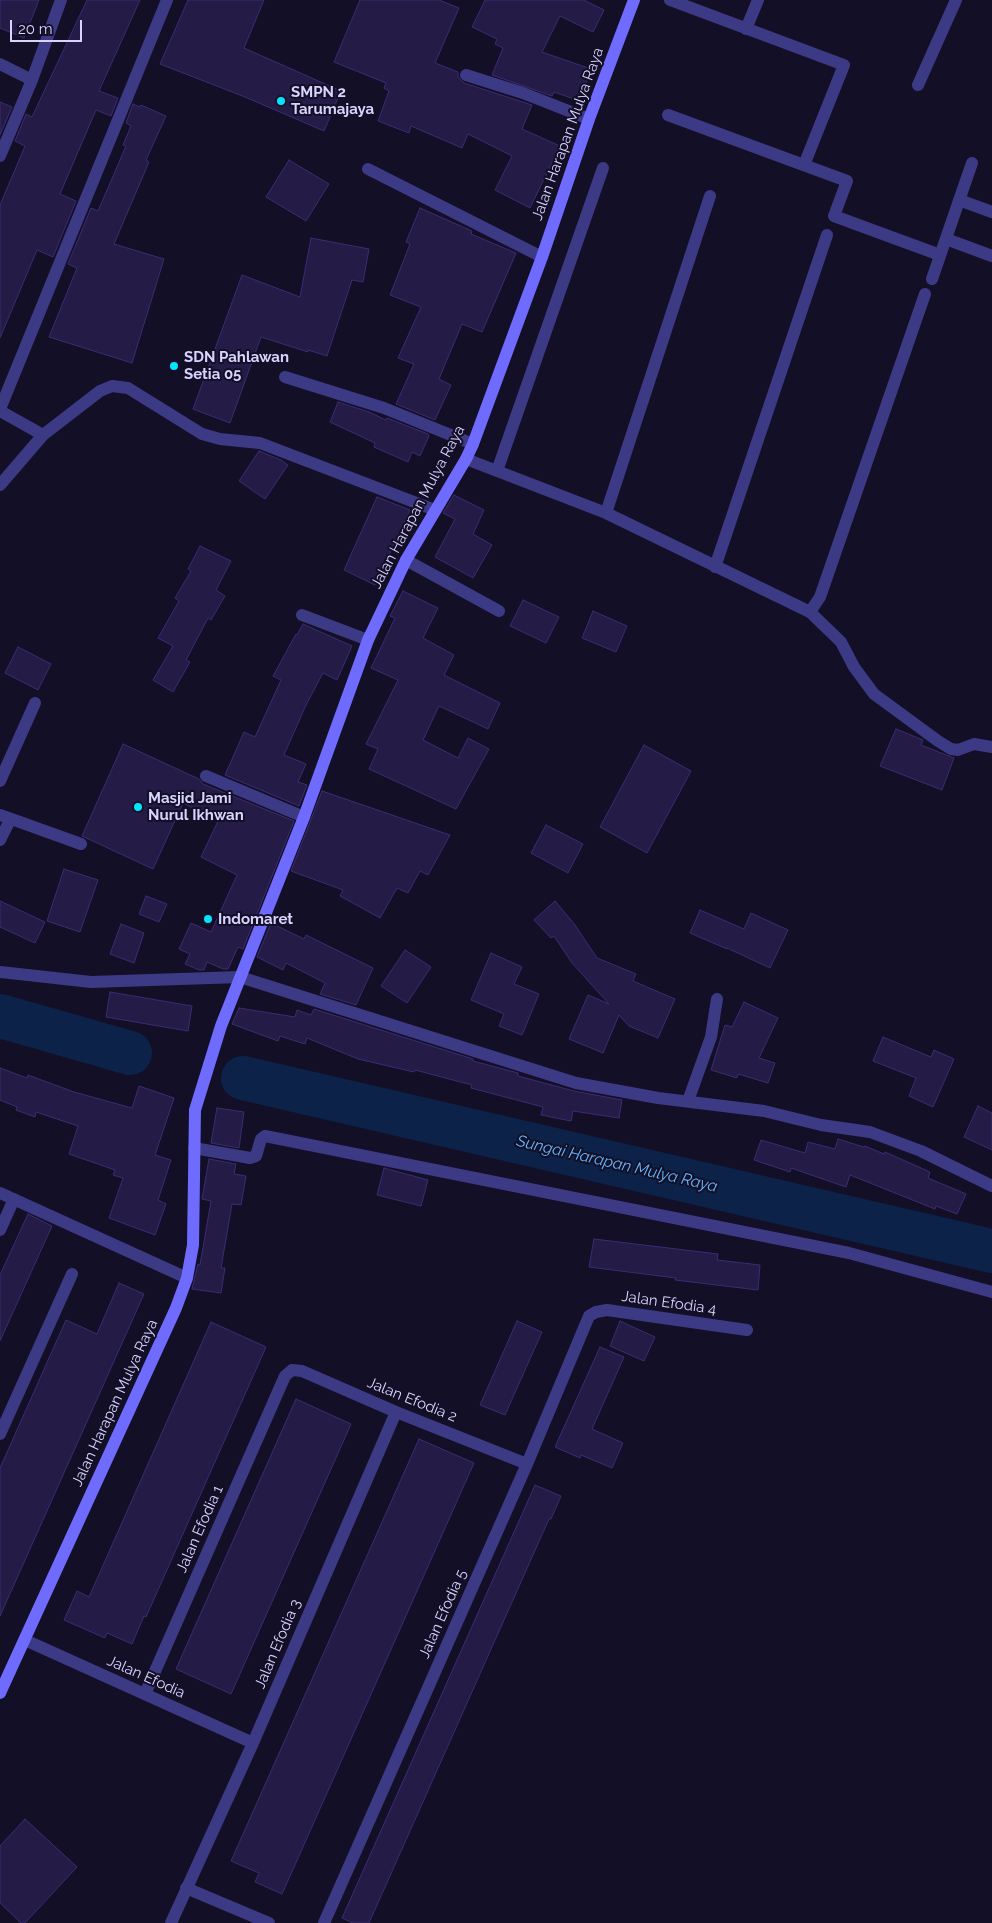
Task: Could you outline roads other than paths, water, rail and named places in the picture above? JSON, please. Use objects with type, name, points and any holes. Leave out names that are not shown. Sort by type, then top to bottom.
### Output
[{"type":"street","points":[[0,156],[32,80],[62,0]]},
{"type":"street","points":[[42,435],[0,410],[167,0]]},
{"type":"street","name":"Jalan Harapan Mulya Raya","points":[[0,1693],[176,1308],[187,1278],[193,1245],[195,1110],[221,1026],[304,817],[368,640],[406,560],[473,444],[542,257],[589,119],[634,0]]},
{"type":"street","points":[[670,0],[844,65],[804,165]]},
{"type":"street","points":[[746,29],[758,0]]},
{"type":"street","points":[[918,85],[956,0]]},
{"type":"street","points":[[0,64],[32,80]]},
{"type":"street","points":[[466,75],[523,93],[589,119]]},
{"type":"street","points":[[668,115],[847,181],[834,216],[940,256]]},
{"type":"street","points":[[932,279],[972,163]]},
{"type":"street","points":[[497,471],[603,168]]},
{"type":"street","points":[[368,169],[542,257]]},
{"type":"street","points":[[606,513],[710,196]]},
{"type":"street","points":[[959,200],[992,212]]},
{"type":"street","points":[[716,567],[827,235]]},
{"type":"street","points":[[946,239],[992,256]]},
{"type":"street","points":[[810,612],[820,597],[925,294]]},
{"type":"street","points":[[286,377],[384,408],[473,444]]},
{"type":"street","points":[[0,485],[42,435],[100,391],[112,386],[128,388],[202,434],[220,439],[260,443],[435,510]]},
{"type":"street","points":[[466,459],[606,513],[810,612],[840,642],[854,667],[874,694],[944,746],[958,750],[974,744],[992,746]]},
{"type":"street","points":[[406,560],[499,611]]},
{"type":"street","points":[[302,616],[368,640]]},
{"type":"street","points":[[0,782],[35,703]]},
{"type":"street","points":[[206,776],[304,817]]},
{"type":"street","points":[[0,840],[5,817],[81,844]]},
{"type":"street","points":[[0,972],[91,982],[240,977],[576,1083],[688,1102],[764,1111],[821,1125],[870,1132],[921,1151],[992,1186]]},
{"type":"street","points":[[688,1102],[711,1036],[718,999]]},
{"type":"street","points":[[194,1148],[250,1158],[256,1156],[261,1139],[265,1136],[849,1253],[992,1292]]},
{"type":"street","points":[[0,1193],[187,1278]]},
{"type":"street","points":[[0,1230],[14,1200]]},
{"type":"street","points":[[0,1434],[72,1274]]},
{"type":"street","name":"Jalan Efodia 4","points":[[589,1316],[596,1312],[607,1310],[746,1330]]},
{"type":"street","name":"Jalan Efodia 5","points":[[324,1923],[527,1464],[589,1316]]},
{"type":"street","name":"Jalan Efodia 2","points":[[285,1376],[292,1370],[302,1371],[396,1412],[527,1464]]},
{"type":"street","name":"Jalan Efodia 1","points":[[145,1694],[285,1376]]},
{"type":"street","name":"Jalan Efodia 3","points":[[171,1923],[253,1743],[396,1412]]},
{"type":"street","name":"Jalan Efodia","points":[[25,1640],[253,1743]]},
{"type":"street","points":[[186,1888],[269,1923]]},
{"type":"waterway","points":[[0,1016],[130,1053]]},
{"type":"waterway","name":"Sungai Harapan Mulya Raya","points":[[243,1078],[992,1251]]},
{"type":"place","name":"SMPN 2 Tarumajaya","points":[[281,101]]},
{"type":"place","name":"SDN Pahlawan Setia 05","points":[[174,366]]},
{"type":"place","name":"Masjid Jami Nurul Ikhwan","points":[[138,807]]},
{"type":"place","name":"Indomaret","points":[[208,919]]}]
